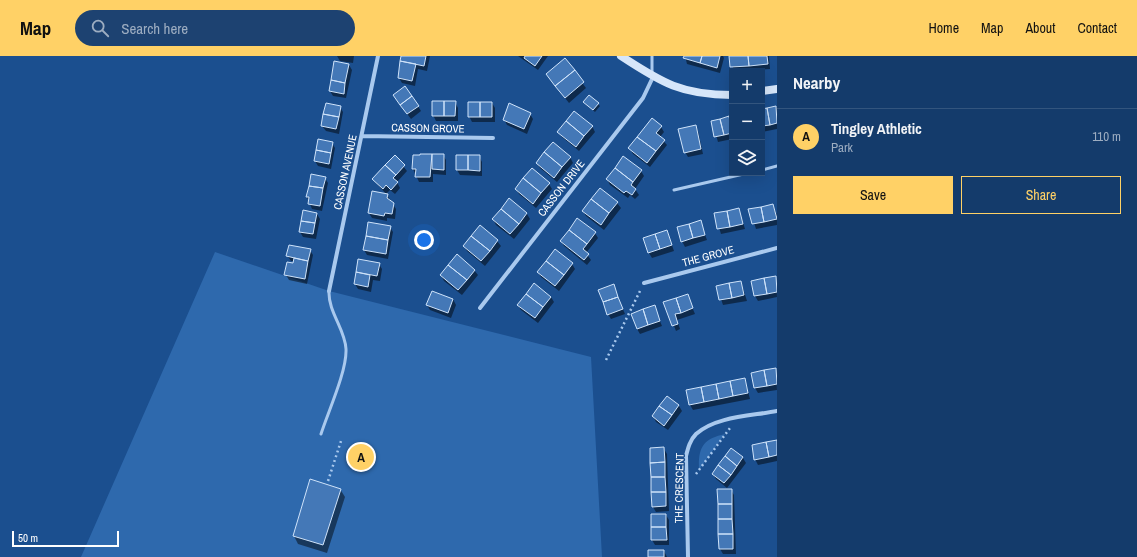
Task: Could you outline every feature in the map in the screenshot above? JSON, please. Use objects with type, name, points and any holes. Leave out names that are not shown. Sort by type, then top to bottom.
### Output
[{"type":"street","name":"CASSON AVENUE","points":[[329,291],[378,56]]},
{"type":"street","points":[[621,56],[653,77],[671,86],[690,92],[729,95]]},
{"type":"street","name":"CASSON DRIVE","points":[[480,308],[643,98],[653,77]]},
{"type":"street","points":[[765,91],[777,89]]},
{"type":"street","name":"CASSON GROVE","points":[[362,136],[493,138]]},
{"type":"street","name":"THE GROVE","points":[[644,283],[777,248]]},
{"type":"street","name":"THE CRESCENT","points":[[688,557],[686,456],[689,444],[696,434],[720,421],[777,411]]},
{"type":"lane","points":[[652,56],[653,77]]},
{"type":"lane","points":[[765,169],[777,166]]},
{"type":"lane","points":[[674,190],[735,176]]},
{"type":"lane","points":[[321,434],[344,364],[346,349],[342,334],[330,305],[329,291]]},
{"type":"path","points":[[606,360],[644,283]]},
{"type":"path","points":[[687,487],[737,418]]},
{"type":"path","points":[[328,482],[342,441]]},
{"type":"shaded area","points":[[215,252],[329,291],[591,357],[602,557],[81,557]]},
{"type":"shaded area","points":[[725,434],[699,470],[700,455],[703,445],[712,438]]},
{"type":"building","points":[[401,56],[426,56],[424,66],[400,61]]},
{"type":"building","points":[[525,56],[542,56],[535,66],[524,58]]},
{"type":"building","points":[[684,56],[702,56],[700,63],[683,58]]},
{"type":"building","points":[[702,56],[720,56],[717,68],[700,63]]},
{"type":"building","points":[[729,56],[748,56],[749,66],[730,67]]},
{"type":"building","points":[[748,56],[767,56],[768,64],[749,66]]},
{"type":"building","points":[[565,58],[575,70],[555,86],[546,74]]},
{"type":"building","points":[[334,61],[349,64],[345,83],[331,80]]},
{"type":"building","points":[[400,61],[416,64],[412,81],[398,78]]},
{"type":"building","points":[[575,70],[584,82],[565,98],[555,86]]},
{"type":"building","points":[[331,80],[345,83],[344,94],[329,91]]},
{"type":"building","points":[[405,86],[412,96],[400,105],[393,95]]},
{"type":"building","points":[[589,95],[599,103],[593,110],[583,102]]},
{"type":"building","points":[[412,96],[419,106],[407,114],[400,105]]},
{"type":"building","points":[[432,101],[444,101],[444,116],[432,116]]},
{"type":"building","points":[[444,101],[456,101],[455,116],[444,116]]},
{"type":"building","points":[[468,102],[480,102],[480,117],[468,117]]},
{"type":"building","points":[[480,102],[492,102],[492,117],[480,117]]},
{"type":"building","points":[[326,103],[341,106],[339,117],[323,114]]},
{"type":"building","points":[[509,103],[531,113],[524,129],[503,120]]},
{"type":"building","points":[[776,106],[777,123],[770,125],[767,108]]},
{"type":"building","points":[[765,108],[767,108],[770,125],[765,126]]},
{"type":"building","points":[[574,111],[593,126],[584,136],[566,121]]},
{"type":"building","points":[[323,114],[339,117],[336,129],[321,126]]},
{"type":"building","points":[[729,116],[729,134],[724,135],[720,119]]},
{"type":"building","points":[[652,118],[662,126],[656,133],[665,140],[656,151],[637,137]]},
{"type":"building","points":[[720,119],[724,135],[714,137],[711,121]]},
{"type":"building","points":[[566,121],[584,136],[576,147],[557,132]]},
{"type":"building","points":[[696,125],[701,149],[684,153],[678,129]]},
{"type":"building","points":[[637,137],[656,151],[647,163],[628,148]]},
{"type":"building","points":[[318,139],[333,142],[331,153],[316,150]]},
{"type":"building","points":[[553,142],[571,157],[562,167],[544,152]]},
{"type":"building","points":[[316,150],[331,153],[329,164],[314,161]]},
{"type":"building","points":[[544,152],[562,167],[554,178],[536,163]]},
{"type":"building","points":[[432,154],[430,177],[415,177],[416,169],[412,169],[413,155]]},
{"type":"building","points":[[432,154],[444,154],[444,170],[432,169]]},
{"type":"building","points":[[395,155],[405,165],[396,175],[385,165]]},
{"type":"building","points":[[456,155],[468,155],[468,170],[456,170]]},
{"type":"building","points":[[468,155],[480,155],[480,171],[468,170]]},
{"type":"building","points":[[623,156],[642,170],[633,182],[615,168]]},
{"type":"building","points":[[385,165],[396,175],[393,178],[398,182],[391,190],[386,185],[383,189],[372,179]]},
{"type":"building","points":[[532,168],[550,183],[541,193],[523,178]]},
{"type":"building","points":[[615,168],[633,182],[631,185],[636,189],[632,195],[626,191],[624,193],[606,179]]},
{"type":"building","points":[[311,174],[326,177],[323,188],[309,186]]},
{"type":"building","points":[[523,178],[541,193],[533,204],[515,189]]},
{"type":"building","points":[[309,186],[323,188],[320,206],[308,204],[309,197],[306,197]]},
{"type":"building","points":[[600,188],[618,202],[609,213],[591,199]]},
{"type":"building","points":[[372,191],[388,194],[387,198],[394,203],[392,214],[385,213],[384,216],[368,213]]},
{"type":"building","points":[[509,198],[527,213],[519,224],[501,209]]},
{"type":"building","points":[[591,199],[609,213],[601,225],[582,211]]},
{"type":"building","points":[[773,204],[777,219],[764,222],[761,207]]},
{"type":"building","points":[[761,207],[764,222],[752,224],[748,209]]},
{"type":"building","points":[[739,208],[743,224],[730,227],[727,211]]},
{"type":"building","points":[[501,209],[519,224],[510,234],[492,219]]},
{"type":"building","points":[[303,210],[317,213],[315,223],[301,221]]},
{"type":"building","points":[[727,211],[730,227],[717,229],[714,213]]},
{"type":"building","points":[[577,218],[596,232],[587,244],[569,230]]},
{"type":"building","points":[[701,220],[705,235],[693,238],[689,224]]},
{"type":"building","points":[[301,221],[315,223],[313,234],[299,232]]},
{"type":"building","points":[[368,222],[391,226],[388,240],[366,236]]},
{"type":"building","points":[[689,224],[693,238],[681,242],[677,227]]},
{"type":"building","points":[[480,225],[498,240],[490,251],[471,236]]},
{"type":"building","points":[[569,230],[587,244],[583,249],[589,254],[584,260],[560,241]]},
{"type":"building","points":[[667,230],[672,245],[660,249],[655,234]]},
{"type":"building","points":[[655,234],[660,249],[648,253],[643,238]]},
{"type":"building","points":[[366,236],[388,240],[386,254],[363,250]]},
{"type":"building","points":[[471,236],[490,251],[481,261],[463,246]]},
{"type":"building","points":[[289,245],[311,249],[308,261],[286,256]]},
{"type":"building","points":[[555,249],[573,263],[564,275],[546,261]]},
{"type":"building","points":[[457,254],[475,270],[467,280],[448,265]]},
{"type":"building","points":[[294,258],[308,261],[305,279],[284,275],[287,262],[293,263]]},
{"type":"building","points":[[358,259],[380,263],[377,276],[356,272]]},
{"type":"building","points":[[546,261],[564,275],[555,286],[537,272]]},
{"type":"building","points":[[448,265],[467,280],[458,290],[440,275]]},
{"type":"building","points":[[356,272],[370,275],[368,287],[354,284]]},
{"type":"building","points":[[776,276],[777,292],[767,294],[764,278]]},
{"type":"building","points":[[764,278],[767,294],[754,296],[751,281]]},
{"type":"building","points":[[741,281],[744,295],[732,298],[729,283]]},
{"type":"building","points":[[534,283],[551,297],[543,307],[526,294]]},
{"type":"building","points":[[729,283],[732,298],[719,300],[716,286]]},
{"type":"building","points":[[614,284],[618,297],[603,302],[598,290]]},
{"type":"building","points":[[432,291],[453,299],[448,313],[426,305]]},
{"type":"building","points":[[526,294],[543,307],[535,318],[517,305]]},
{"type":"building","points":[[688,294],[693,308],[681,313],[676,298]]},
{"type":"building","points":[[618,297],[623,309],[607,315],[603,302]]},
{"type":"building","points":[[676,298],[681,313],[675,314],[678,324],[672,326],[663,302]]},
{"type":"building","points":[[655,305],[660,321],[648,325],[643,309]]},
{"type":"building","points":[[643,309],[648,325],[637,329],[631,314]]},
{"type":"building","points":[[776,368],[777,384],[767,386],[764,370]]},
{"type":"building","points":[[764,370],[767,386],[754,388],[751,373]]},
{"type":"building","points":[[745,378],[748,393],[733,396],[730,381]]},
{"type":"building","points":[[730,381],[733,396],[719,399],[716,384]]},
{"type":"building","points":[[716,384],[719,399],[704,402],[701,387]]},
{"type":"building","points":[[701,387],[704,402],[689,405],[686,390]]},
{"type":"building","points":[[667,396],[679,405],[672,415],[659,406]]},
{"type":"building","points":[[659,406],[672,415],[664,426],[652,416]]},
{"type":"building","points":[[777,440],[777,455],[769,457],[766,442]]},
{"type":"building","points":[[766,442],[769,457],[754,460],[752,445]]},
{"type":"building","points":[[664,447],[665,462],[650,463],[650,448]]},
{"type":"building","points":[[731,448],[743,457],[737,466],[725,456]]},
{"type":"building","points":[[725,456],[737,466],[731,475],[718,465]]},
{"type":"building","points":[[665,462],[665,477],[651,477],[650,463]]},
{"type":"building","points":[[718,465],[731,475],[724,483],[712,474]]},
{"type":"building","points":[[651,477],[665,477],[666,492],[651,492]]},
{"type":"building","points":[[310,479],[341,489],[323,545],[293,536]]},
{"type":"building","points":[[717,489],[732,489],[732,504],[718,504]]},
{"type":"building","points":[[651,492],[666,492],[666,506],[652,507]]},
{"type":"building","points":[[718,504],[732,504],[732,519],[718,519]]},
{"type":"building","points":[[651,514],[666,514],[666,527],[651,527]]},
{"type":"building","points":[[718,519],[732,519],[733,534],[718,534]]},
{"type":"building","points":[[651,527],[666,527],[667,540],[651,540]]},
{"type":"building","points":[[718,534],[733,534],[733,549],[719,549]]},
{"type":"building","points":[[648,550],[664,550],[664,557],[648,557]]},
{"type":"place","name":"Tingley Athletic","points":[[361,457]]}]
